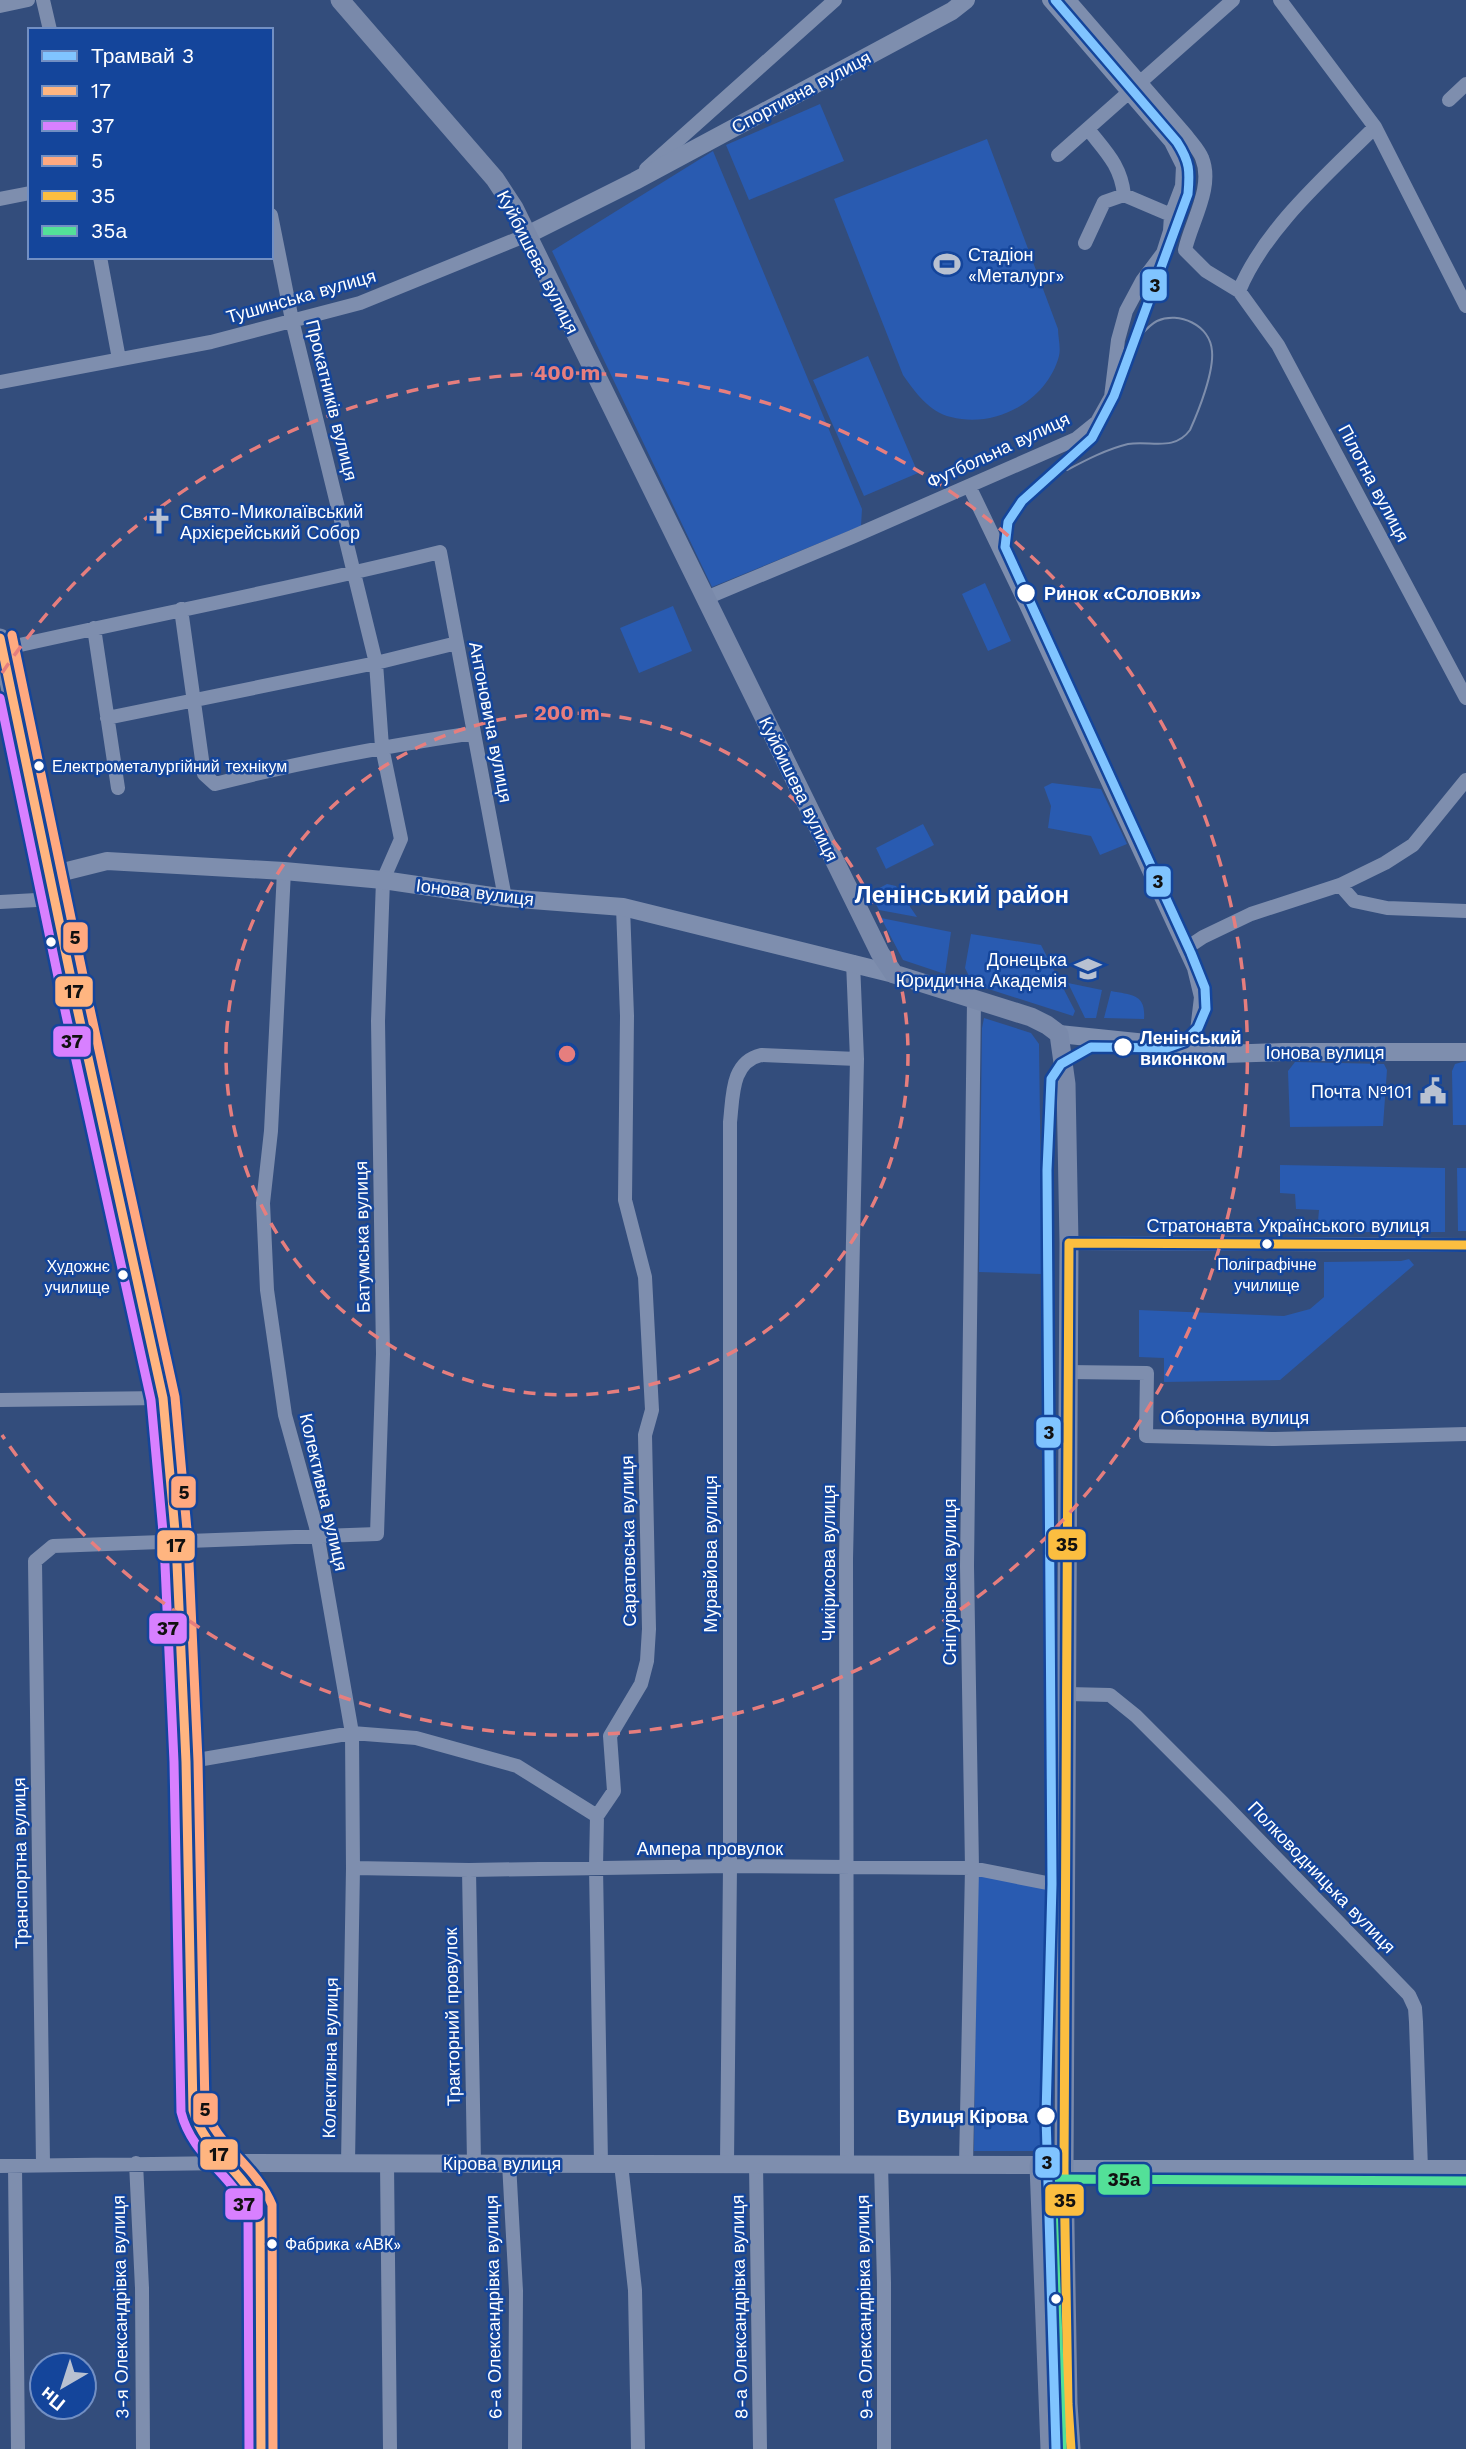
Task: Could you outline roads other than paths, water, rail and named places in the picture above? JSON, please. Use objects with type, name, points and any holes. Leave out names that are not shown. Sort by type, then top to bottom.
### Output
[{"type":"main road","name":"Куйбишева вулиця","points":[[340,0],[495,178],[514,208],[874,941],[894,974]]},
{"type":"main road","points":[[1,643],[163,1398],[176,1542],[186,1762],[194,2122],[206,2140],[251,2188],[260,2208],[261,2449]]},
{"type":"main road","points":[[894,974],[1031,1017],[1047,1025],[1059,1034],[1066,1084],[1069,1242],[1064,2169],[1071,2449]]},
{"type":"main road","points":[[1039,2165],[1050,2449]]},
{"type":"main road","name":"Кірова вулиця","points":[[1039,2165],[1064,2169]]},
{"type":"street","points":[[0,6],[28,0]]},
{"type":"street","points":[[43,0],[50,28]]},
{"type":"street","name":"Спортивна вулиця","points":[[635,181],[835,0]]},
{"type":"street","name":"Спортивна вулиця","points":[[527,234],[635,181],[953,11],[966,0]]},
{"type":"street","name":"Футбольна вулиця","points":[[706,597],[1076,439],[1097,422],[1111,397],[1118,340],[1126,312],[1142,281],[1163,253],[1170,231],[1171,215],[1182,186],[1183,166],[1171,142],[1049,0]]},
{"type":"street","points":[[1069,0],[1186,135],[1202,158],[1206,176],[1185,250],[1206,271],[1239,291],[1249,267],[1282,221],[1375,127]]},
{"type":"street","points":[[1058,155],[1233,0]]},
{"type":"street","points":[[1280,0],[1375,127],[1466,306]]},
{"type":"street","points":[[1449,100],[1466,84]]},
{"type":"street","points":[[1088,128],[1115,163],[1122,178],[1124,195]]},
{"type":"street","points":[[0,200],[28,193]]},
{"type":"street","points":[[1085,243],[1104,202],[1124,195],[1171,215]]},
{"type":"street","name":"Прокатників вулиця","points":[[273,225],[292,320],[376,663],[382,747],[401,839],[383,880]]},
{"type":"street","name":"Тушинська вулиця","points":[[0,382],[211,342],[360,303],[527,234]]},
{"type":"street","points":[[100,259],[120,359]]},
{"type":"street","name":"Пілотна вулиця","points":[[1239,291],[1278,345],[1466,698]]},
{"type":"street","points":[[969,486],[1194,968],[1202,997],[1195,1048]]},
{"type":"street","name":"Антоновича вулиця","points":[[355,573],[440,552],[505,898]]},
{"type":"street","points":[[1,643],[94,628],[355,573]]},
{"type":"street","points":[[181,609],[204,774],[215,784],[382,747],[474,733]]},
{"type":"street","points":[[94,628],[118,788]]},
{"type":"street","points":[[107,718],[376,663],[457,643]]},
{"type":"street","points":[[1185,949],[1202,937],[1251,914],[1340,885],[1413,845],[1466,780]]},
{"type":"street","name":"Іонова вулиця","points":[[51,875],[107,861],[284,871],[383,880],[505,898],[623,907],[894,974]]},
{"type":"street","name":"Колективна вулиця","points":[[284,871],[271,1131],[263,1203],[267,1290],[285,1415],[317,1536],[352,1733],[353,1868],[348,2163]]},
{"type":"street","name":"Батумська вулиця","points":[[317,1536],[377,1534],[383,1354],[378,1021],[383,880]]},
{"type":"street","points":[[1340,885],[1354,901],[1387,908],[1466,911]]},
{"type":"street","points":[[0,902],[55,900]]},
{"type":"street","name":"Саратовська вулиця","points":[[601,2164],[597,1816],[614,1791],[610,1736],[641,1684],[648,1661],[649,1629],[645,1435],[652,1410],[645,1277],[625,1200],[627,1016],[623,907]]},
{"type":"street","name":"Чикірисова вулиця","points":[[848,2164],[846,1559],[857,1059],[853,962]]},
{"type":"street","name":"Снігурівська вулиця","points":[[966,2165],[972,1868],[967,1566],[974,1000]]},
{"type":"street","name":"Іонова вулиця","points":[[1059,1034],[1195,1048],[1224,1054],[1466,1052]]},
{"type":"street","name":"Муравйова вулиця","points":[[727,2164],[730,1866],[729,1235],[732,1101],[739,1069],[749,1058],[761,1055],[857,1059]]},
{"type":"street","name":"Стратонавта Українського вулиця","points":[[1069,1242],[1466,1245]]},
{"type":"street","name":"Оборонна вулиця","points":[[1068,1372],[1147,1373],[1146,1436],[1275,1438],[1466,1434]]},
{"type":"street","points":[[0,1400],[163,1398]]},
{"type":"street","points":[[176,1542],[317,1536]]},
{"type":"street","name":"Транспортна вулиця","points":[[43,2164],[34,1561],[53,1546],[176,1542]]},
{"type":"street","name":"Полководницька вулиця","points":[[1068,1694],[1110,1695],[1136,1716],[1409,1995],[1415,2008],[1416,2022],[1421,2169]]},
{"type":"street","points":[[186,1762],[352,1733],[416,1738],[517,1766],[597,1816]]},
{"type":"street","name":"Ампера провулок","points":[[353,1868],[972,1868],[1052,1884],[1066,1884]]},
{"type":"street","name":"Тракторний провулок","points":[[468,1870],[474,2163]]},
{"type":"street","name":"Кірова вулиця","points":[[0,2166],[136,2163],[1039,2165]]},
{"type":"street","name":"3-я Олександрівка вулиця","points":[[136,2163],[142,2288],[142,2449]]},
{"type":"street","points":[[387,2163],[390,2449]]},
{"type":"street","name":"6-а Олександрівка вулиця","points":[[509,2163],[516,2291],[514,2449]]},
{"type":"street","points":[[621,2164],[635,2290],[638,2449]]},
{"type":"street","name":"8-а Олександрівка вулиця","points":[[756,2164],[760,2449]]},
{"type":"street","name":"9-а Олександрівка вулиця","points":[[881,2164],[884,2449]]},
{"type":"street","points":[[15,2166],[18,2449]]},
{"type":"street","name":"Кірова вулиця","points":[[1064,2169],[1466,2169]]},
{"type":"tram line","name":"3","points":[[1055,0],[1177,142],[1188,167],[1188,194],[1114,396],[1092,438],[1022,501],[1008,522],[1005,547],[1191,953],[1205,988],[1206,1009],[1198,1028],[1184,1042],[1167,1048],[1091,1047],[1061,1064],[1051,1079],[1047,1170],[1052,1884],[1046,2116],[1056,2449]]},
{"type":"tram line","points":[[1067,470],[1120,446],[1177,441],[1190,430],[1211,369],[1212,351],[1206,334],[1192,322],[1166,318],[1150,326],[1133,344]]},
{"type":"place","name":"Стадіон «Металург»","points":[[947,264]]},
{"type":"place","name":"Свято-Миколаївський Архієрейський Собор","points":[[159,521]]},
{"type":"place","name":"Ринок «Соловки»","points":[[1026,593]]},
{"type":"place","name":"Електрометалургійний технікум","points":[[39,766]]},
{"type":"place","name":"Донецька Юридична Академія","points":[[1088,969]]},
{"type":"place","name":"Ленінський виконком","points":[[1123,1047]]},
{"type":"place","name":"Почта №101","points":[[1433,1091]]},
{"type":"place","name":"Поліграфічне училище","points":[[1267,1244]]},
{"type":"place","name":"Художнє училище","points":[[123,1275]]},
{"type":"place","name":"Вулиця Кірова","points":[[1046,2116]]},
{"type":"place","name":"Фабрика «АВК»","points":[[272,2244]]},
{"type":"district","name":"Ленінський район","points":[[962,895]]}]
